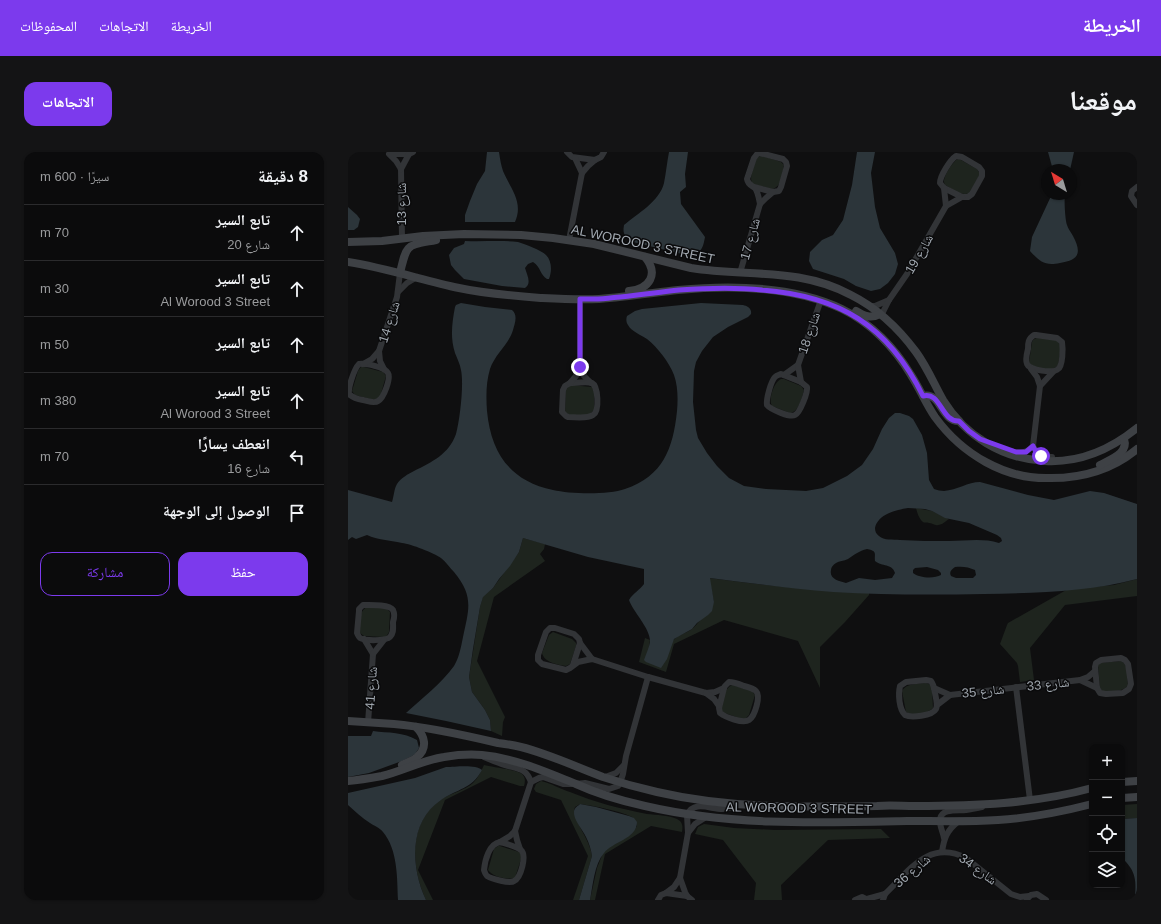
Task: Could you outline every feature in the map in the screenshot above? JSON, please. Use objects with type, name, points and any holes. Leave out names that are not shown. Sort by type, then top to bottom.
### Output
[{"type":"street","points":[[567,152],[570,156],[575,158],[595,160]]},
{"type":"street","points":[[569,240],[582,173],[595,160],[601,157],[604,152]]},
{"type":"street","name":"شارع 13","points":[[388,153],[411,153]]},
{"type":"street","name":"شارع 13","points":[[388,153],[401,169],[402,239]]},
{"type":"street","name":"شارع 13","points":[[401,169],[411,153]]},
{"type":"street","name":"شارع 17","points":[[740,272],[760,204],[773,192],[777,192],[781,189],[787,164],[783,159],[763,153],[758,153],[754,158],[747,179],[748,183],[754,187],[760,204]]},
{"type":"street","points":[[959,156],[979,167],[982,174],[972,194],[968,197],[962,197],[944,188],[940,183],[944,171],[954,157],[959,156]]},
{"type":"street","points":[[575,158],[582,173]]},
{"type":"street","points":[[754,187],[773,192]]},
{"type":"street","points":[[1137,187],[1132,191],[1131,196],[1137,205]]},
{"type":"street","points":[[944,188],[946,206],[962,197]]},
{"type":"street","name":"شارع 19","points":[[880,314],[886,308],[889,300],[907,274],[946,206]]},
{"type":"street","points":[[400,273],[405,252],[412,245],[464,234]]},
{"type":"street","name":"AL WOROOD 3 STREET","points":[[348,242],[464,234],[521,235],[569,240],[607,247],[691,268],[723,272],[794,276],[833,287],[851,295],[880,314],[897,329],[925,365],[944,400],[959,421],[980,439],[1006,453],[1020,458],[1051,462],[1067,461],[1082,458],[1111,447],[1137,428]]},
{"type":"street","points":[[598,299],[616,293],[641,289],[646,285],[650,280],[652,267],[645,257]]},
{"type":"street","points":[[348,262],[417,277],[458,288],[493,294],[542,298],[598,299],[680,290],[728,288],[798,294],[846,306],[866,317],[880,314]]},
{"type":"street","name":"شارع 14","points":[[379,351],[380,361],[389,377],[384,396],[379,401],[373,402],[352,397],[348,390],[356,368],[359,364],[363,364],[372,359],[379,351],[398,292],[400,273]]},
{"type":"street","name":"شارع 14","points":[[398,292],[407,283],[417,277]]},
{"type":"street","points":[[580,299],[580,367],[584,376],[594,385],[596,389],[598,407],[596,412],[589,417],[568,417],[562,412],[562,390],[576,376],[580,367]]},
{"type":"street","points":[[869,306],[875,306],[889,300]]},
{"type":"street","points":[[824,301],[844,310],[876,332],[906,366],[934,416],[949,434],[966,450],[1004,471],[1044,479],[1064,478],[1102,469],[1119,462],[1137,449]]},
{"type":"street","name":"شارع 18","points":[[798,365],[802,382],[807,387],[807,392],[798,412],[795,415],[790,416],[770,408],[766,402],[774,378],[779,374],[784,375],[798,365],[824,301]]},
{"type":"street","points":[[1040,386],[1053,372],[1058,370],[1061,365],[1062,342],[1057,338],[1036,335],[1031,337],[1028,342],[1026,362],[1037,377],[1040,386],[1033,446],[1037,454],[1045,457],[1082,458]]},
{"type":"street","points":[[363,364],[384,369]]},
{"type":"street","points":[[1031,369],[1053,372]]},
{"type":"street","points":[[784,375],[802,382]]},
{"type":"street","points":[[570,383],[591,383]]},
{"type":"street","points":[[923,396],[927,395],[934,398],[947,416],[955,421],[959,421]]},
{"type":"street","points":[[1084,474],[1122,451],[1126,445],[1124,438]]},
{"type":"street","points":[[980,439],[1016,452],[1026,452],[1033,446]]},
{"type":"street","name":"شارع 41","points":[[368,722],[373,654],[384,640],[389,638],[393,633],[393,611],[388,606],[366,605],[361,606],[359,609],[357,629],[358,636],[364,639],[373,654]]},
{"type":"street","points":[[592,659],[580,643],[578,637],[574,634],[552,627],[546,632],[538,655],[538,660],[542,664],[563,670],[570,668],[582,660],[592,659],[648,677],[706,693],[716,692],[724,688]]},
{"type":"street","points":[[364,639],[384,640]]},
{"type":"street","points":[[573,665],[580,643]]},
{"type":"street","name":"شارع 33","points":[[1016,687],[1080,680],[1088,677],[1095,671],[1095,665],[1098,661],[1123,659],[1128,664],[1131,684],[1123,693],[1103,694],[1100,693],[1097,688],[1080,680]]},
{"type":"street","points":[[1095,671],[1097,688]]},
{"type":"street","points":[[515,831],[520,849],[524,853],[524,860],[518,878],[513,882],[508,882],[490,877],[485,873],[484,867],[490,849],[515,831],[531,782],[543,777],[563,784],[590,783],[609,789],[614,788],[620,783],[648,677]]},
{"type":"street","name":"شارع 35","points":[[950,695],[937,705],[932,713],[912,717],[905,715],[901,709],[899,688],[904,683],[928,680],[932,683],[934,688],[950,695],[1016,687]]},
{"type":"street","points":[[729,682],[734,682],[754,689],[758,694],[759,699],[753,716],[746,722],[742,722],[721,714],[719,706],[724,688],[729,682]]},
{"type":"street","points":[[1016,687],[1030,800]]},
{"type":"street","points":[[934,688],[937,705]]},
{"type":"street","points":[[706,693],[714,699],[719,706]]},
{"type":"street","name":"AL WOROOD 3 STREET","points":[[348,721],[416,727],[459,734],[520,747],[620,783],[680,797],[740,805],[807,807],[993,804],[1063,795],[1089,789]]},
{"type":"street","points":[[382,775],[416,758],[421,753],[424,746],[424,739],[422,732],[416,727]]},
{"type":"street","points":[[481,755],[498,763],[522,770],[526,773],[531,782]]},
{"type":"street","name":"AL WOROOD 3 STREET","points":[[348,782],[382,775],[443,757],[481,755],[527,766],[552,774],[597,792],[630,802],[687,815],[735,820],[772,822],[940,822],[996,820],[1024,818],[1071,810],[1089,805]]},
{"type":"street","points":[[605,778],[616,773],[624,765]]},
{"type":"street","points":[[1125,782],[1137,781]]},
{"type":"street","points":[[1125,798],[1137,797]]},
{"type":"street","points":[[942,852],[944,838],[940,822],[942,815],[948,811],[974,809],[993,804]]},
{"type":"street","points":[[690,898],[682,888],[680,878],[688,833],[687,815],[690,810],[697,806],[723,809],[740,805]]},
{"type":"street","points":[[688,833],[695,824],[706,817]]},
{"type":"street","points":[[944,838],[952,827],[960,821]]},
{"type":"street","points":[[500,842],[520,849]]},
{"type":"street","name":"شارع 34","points":[[942,852],[959,854],[966,858],[1011,894],[1014,900]]},
{"type":"street","name":"شارع 36","points":[[855,900],[859,897],[867,900],[884,897],[919,862],[934,853],[942,852]]},
{"type":"street","points":[[658,900],[661,895],[674,887],[680,878]]},
{"type":"street","points":[[666,893],[690,898]]},
{"type":"street","points":[[1011,894],[1028,898],[1034,894],[1037,894],[1046,900]]},
{"type":"shaded area","points":[[487,152],[499,152],[503,171],[517,202],[518,208],[515,222],[465,222],[465,215],[470,201],[477,184],[485,171]]},
{"type":"shaded area","points":[[669,152],[688,152],[685,174],[686,187],[680,192],[681,204],[705,237],[704,244],[701,249],[697,253],[690,256],[633,242],[624,233],[624,225],[647,207],[662,190]]},
{"type":"shaded area","points":[[857,152],[875,152],[871,173],[875,207],[880,228],[895,253],[898,264],[895,274],[888,283],[880,289],[871,291],[856,286],[844,279],[813,269],[809,261],[810,252],[822,240],[833,235],[843,220],[852,185]]},
{"type":"shaded area","points":[[1048,152],[1074,152],[1071,164],[1051,164]]},
{"type":"shaded area","points":[[760,156],[781,162],[784,165],[780,183],[775,188],[772,189],[753,184],[752,182],[751,176],[757,158]]},
{"type":"shaded area","points":[[958,159],[977,169],[980,174],[970,193],[967,194],[960,193],[944,183],[949,169]]},
{"type":"shaded area","points":[[1049,200],[1065,200],[1066,222],[1076,242],[1078,251],[1075,258],[1060,263],[1050,264],[1043,262],[1030,251],[1032,237]]},
{"type":"shaded area","points":[[348,207],[360,219],[358,227],[354,230],[348,230]]},
{"type":"shaded area","points":[[465,241],[518,242],[533,247],[548,257],[551,269],[549,279],[543,275],[538,266],[533,262],[528,264],[525,268],[529,281],[525,288],[502,286],[464,279],[451,265],[449,255],[454,248],[464,244]]},
{"type":"shaded area","points":[[461,303],[512,310],[515,314],[515,322],[511,335],[490,369],[486,400],[489,426],[498,452],[505,463],[525,480],[538,486],[553,490],[579,493],[618,491],[649,477],[664,459],[673,437],[677,411],[678,398],[674,375],[659,351],[647,339],[629,327],[626,319],[627,316],[642,309],[701,303],[743,305],[750,309],[751,314],[713,337],[702,351],[696,362],[694,371],[693,402],[698,438],[717,466],[729,478],[744,486],[766,489],[806,491],[823,488],[847,476],[862,465],[873,449],[889,418],[895,413],[900,413],[913,419],[922,435],[927,453],[929,480],[934,489],[943,491],[980,482],[1028,495],[1054,500],[1090,491],[1104,493],[1137,504],[1137,579],[1100,587],[1061,591],[1003,594],[927,595],[833,592],[787,588],[710,578],[714,602],[712,611],[692,629],[674,639],[667,659],[661,668],[644,660],[650,644],[650,637],[629,600],[632,595],[644,584],[644,569],[588,557],[523,538],[519,552],[510,566],[493,588],[483,597],[473,649],[469,677],[472,692],[485,710],[490,720],[491,731],[406,713],[437,685],[456,663],[461,648],[468,610],[465,588],[454,572],[443,560],[438,556],[422,549],[367,535],[356,539],[352,537],[348,540],[348,490],[392,502],[396,486],[400,480],[439,457],[453,441],[459,420],[462,384],[461,368],[453,347],[452,336],[456,305]],"holes":[[[908,508],[925,509],[945,518],[969,523],[997,535],[1002,541],[999,543],[981,540],[949,541],[881,538],[876,532],[875,528],[877,523],[884,516]],[[867,549],[873,551],[875,553],[875,561],[892,568],[895,573],[892,578],[875,580],[859,578],[846,583],[833,578],[831,570],[837,562],[848,559]],[[927,567],[938,570],[941,575],[931,577],[919,576],[913,573],[915,568]],[[955,567],[965,567],[975,570],[976,575],[973,578],[956,578],[950,575],[951,571]]]},
{"type":"shaded area","points":[[1038,337],[1057,340],[1059,343],[1060,352],[1058,365],[1052,369],[1043,369],[1029,363],[1032,342]]},
{"type":"shaded area","points":[[361,367],[383,372],[386,376],[380,397],[374,400],[355,395],[352,391],[358,371]]},
{"type":"shaded area","points":[[781,379],[801,386],[804,390],[800,404],[796,410],[790,413],[772,406],[771,403],[772,391]]},
{"type":"shaded area","points":[[571,385],[592,387],[594,392],[594,410],[589,415],[569,415],[565,412],[566,389]]},
{"type":"shaded area","points":[[916,508],[932,511],[949,519],[939,525],[923,522],[919,517]]},
{"type":"shaded area","points":[[523,538],[545,544],[544,549],[540,554],[545,561],[494,597],[477,661],[505,717],[502,736],[491,731],[490,720],[485,710],[472,692],[469,677],[483,596],[493,588],[519,552]]},
{"type":"shaded area","points":[[709,578],[829,591],[869,593],[869,595],[820,647],[820,688],[798,641],[724,620],[674,644],[666,672],[639,662],[645,638],[650,640],[649,646],[671,643],[678,636],[692,629],[701,620],[714,602]]},
{"type":"shaded area","points":[[1137,579],[1137,596],[1065,605],[1030,648],[1034,680],[1020,682],[1017,663],[1000,644],[1008,623],[1068,589],[1114,585]]},
{"type":"shaded area","points":[[367,607],[386,608],[390,612],[389,632],[386,637],[364,636],[360,633],[361,615]]},
{"type":"shaded area","points":[[553,632],[572,639],[576,643],[570,664],[566,666],[548,661],[543,656],[542,653],[549,635]]},
{"type":"shaded area","points":[[1121,661],[1124,663],[1126,668],[1128,685],[1120,690],[1102,691],[1100,689],[1099,663]]},
{"type":"shaded area","points":[[926,683],[931,685],[932,688],[933,708],[920,714],[906,712],[902,691],[904,688],[909,685]]},
{"type":"shaded area","points":[[733,685],[752,691],[755,695],[749,715],[745,719],[722,712],[725,692],[730,686]]},
{"type":"shaded area","points":[[373,731],[401,734],[412,737],[417,740],[419,748],[415,754],[402,761],[369,773],[348,777],[348,736],[371,736]]},
{"type":"shaded area","points":[[484,765],[522,774],[525,778],[524,786],[491,777],[445,800],[418,870],[433,900],[426,900],[417,874],[415,860],[415,847],[422,821],[440,800],[473,783]]},
{"type":"shaded area","points":[[470,766],[482,770],[469,785],[447,796],[430,809],[423,820],[418,833],[415,860],[417,874],[426,900],[398,900],[396,864],[392,847],[380,829],[364,819],[348,805],[348,793],[415,778],[446,767]]},
{"type":"shaded area","points":[[541,781],[579,796],[608,805],[647,814],[662,815],[674,818],[679,820],[681,823],[682,832],[651,826],[605,854],[595,900],[590,900],[597,868],[603,853],[608,848],[630,835],[637,826],[633,818],[623,813],[580,804],[575,807],[574,811],[578,823],[588,843],[592,856],[579,900],[573,900],[588,856],[561,800],[536,792],[534,789],[536,784]]},
{"type":"shaded area","points":[[580,804],[629,816],[634,818],[637,822],[636,828],[629,836],[604,853],[598,863],[594,875],[590,900],[579,900],[592,856],[585,834],[574,814],[575,808]]},
{"type":"shaded area","points":[[1137,804],[1137,818],[1125,819],[1125,805]]},
{"type":"shaded area","points":[[1137,818],[1137,900],[1135,900],[1136,887],[1133,872],[1125,861],[1125,819]]},
{"type":"shaded area","points":[[704,824],[734,828],[775,830],[881,829],[890,838],[828,840],[781,885],[782,900],[754,900],[756,883],[723,840],[695,834],[698,827]]},
{"type":"shaded area","points":[[498,846],[519,852],[521,854],[521,859],[515,878],[508,879],[500,877],[488,870],[494,849]]},
{"type":"route","points":[[580,367],[580,299],[598,299],[704,288],[752,289],[798,294],[827,302],[844,310],[876,332],[906,366],[923,396],[927,395],[934,398],[947,416],[955,421],[959,421],[980,439],[1021,453],[1026,452],[1033,446],[1037,454],[1041,456]]}]
